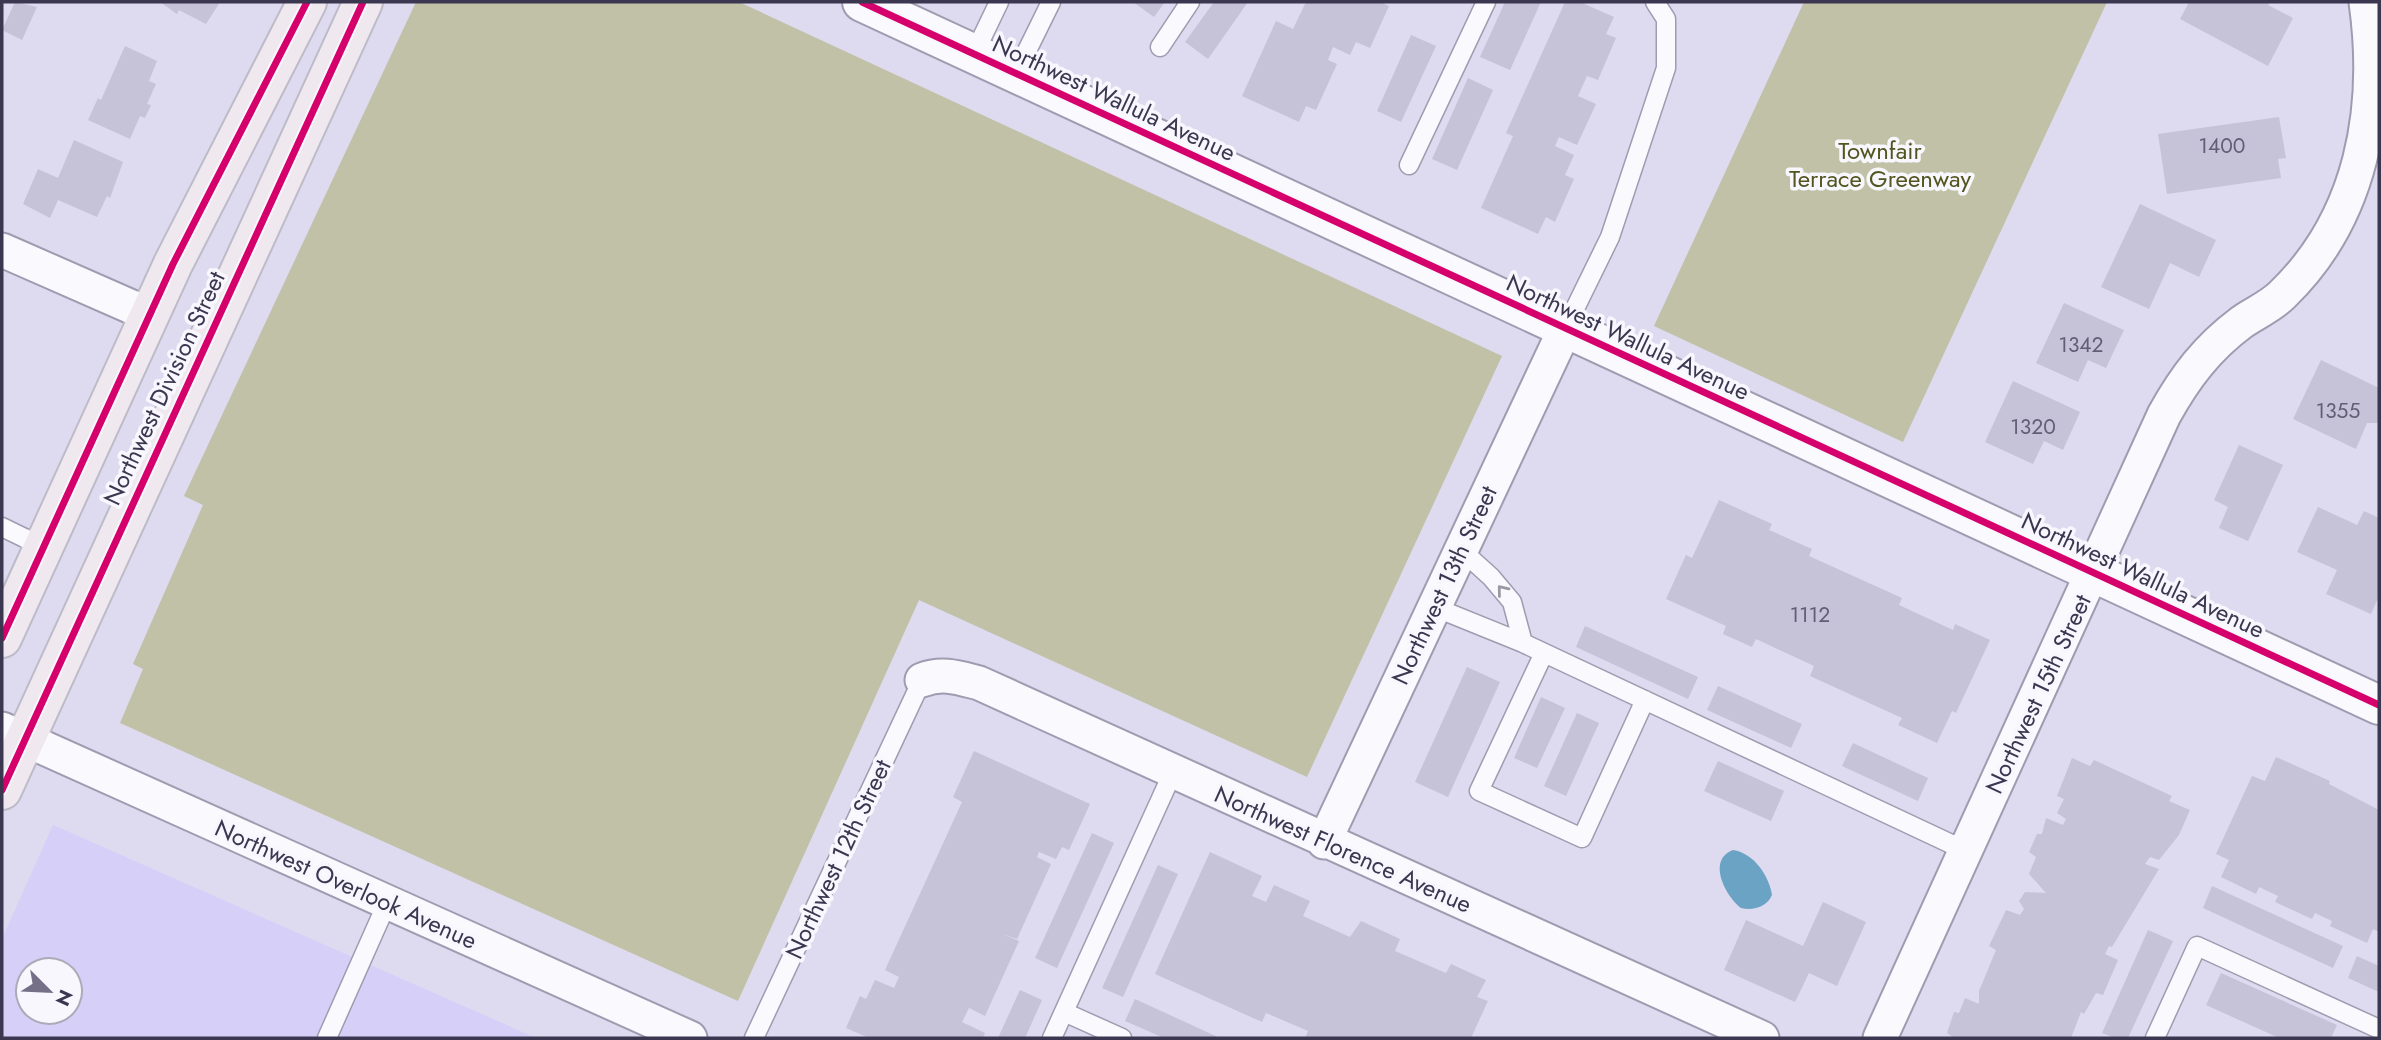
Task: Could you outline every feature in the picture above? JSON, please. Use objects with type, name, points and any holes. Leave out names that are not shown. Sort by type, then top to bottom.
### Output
[{"type":"main road","name":"Northwest Division Street","points":[[2,638],[173,264],[307,2]]},
{"type":"main road","name":"Northwest Division Street","points":[[2,790],[13,734],[363,2]]},
{"type":"street","name":"Northwest Wallula Avenue","points":[[862,2],[2379,705]]},
{"type":"street","name":"Northwest 15th Street","points":[[1880,1038],[1964,850],[2094,574],[2164,415],[2184,379],[2211,347],[2279,298],[2307,269],[2332,235],[2351,199],[2371,134],[2377,80],[2375,38],[2366,2]]},
{"type":"street","points":[[2,250],[150,315]]},
{"type":"street","name":"Northwest 13th Street","points":[[1324,842],[1565,329]]},
{"type":"street","name":"Northwest Florence Avenue","points":[[922,680],[935,675],[950,675],[979,683],[1324,842],[1762,1038]]},
{"type":"street","name":"Northwest Overlook Avenue","points":[[13,734],[690,1038]]},
{"type":"lane","points":[[974,54],[999,2]]},
{"type":"lane","points":[[1016,73],[1051,2]]},
{"type":"lane","points":[[1160,47],[1190,2]]},
{"type":"lane","points":[[1409,165],[1486,2]]},
{"type":"lane","points":[[1565,329],[1610,237],[1666,68],[1665,19],[1655,2]]},
{"type":"lane","points":[[2,527],[43,547]]},
{"type":"lane","points":[[1460,549],[1491,577],[1512,602],[1523,643]]},
{"type":"lane","points":[[1434,607],[1523,643],[1964,850]]},
{"type":"lane","points":[[1544,653],[1479,791],[1582,838],[1645,700]]},
{"type":"lane","name":"Northwest 12th Street","points":[[754,1038],[922,680]]},
{"type":"lane","points":[[1052,1038],[1174,772]]},
{"type":"lane","points":[[327,1038],[387,903]]},
{"type":"lane","points":[[2155,1038],[2197,946],[2379,1028]]},
{"type":"lane","points":[[1064,1012],[1122,1038]]},
{"type":"shaded area","points":[[53,825],[536,1038],[2,1038],[2,939]]},
{"type":"green space","points":[[416,2],[739,2],[1502,356],[1307,777],[919,600],[738,1001],[120,723],[143,669],[133,664],[203,505],[184,496]]},
{"type":"green space","name":"Townfair Terrace Greenway","points":[[1804,2],[2107,2],[1903,442],[1654,326]]},
{"type":"water","points":[[1733,850],[1754,861],[1768,880],[1772,895],[1763,905],[1750,909],[1741,908],[1725,887],[1721,879],[1721,862],[1725,855]]},
{"type":"building","points":[[15,2],[37,7],[22,40],[2,30]]},
{"type":"building","points":[[160,2],[220,2],[206,24],[179,10],[177,14]]},
{"type":"building","points":[[1133,2],[1165,2],[1154,17]]},
{"type":"building","points":[[1214,2],[1248,2],[1208,59],[1185,42]]},
{"type":"building","points":[[1306,2],[1380,2],[1389,6],[1370,48],[1356,42],[1350,55],[1333,47],[1328,60],[1337,64],[1316,110],[1306,106],[1299,122],[1242,96],[1276,21],[1293,29]]},
{"type":"building","points":[[1505,2],[1541,2],[1510,70],[1480,57]]},
{"type":"building","points":[[1565,2],[1580,2],[1614,17],[1606,34],[1616,38],[1598,80],[1587,76],[1578,96],[1596,104],[1577,145],[1559,137],[1555,146],[1574,155],[1565,175],[1574,179],[1555,222],[1546,217],[1538,234],[1481,208],[1513,136],[1506,133]]},
{"type":"building","points":[[2189,2],[2270,2],[2268,5],[2293,18],[2268,66],[2180,19]]},
{"type":"building","points":[[1411,35],[1436,46],[1401,122],[1377,111]]},
{"type":"building","points":[[125,46],[157,61],[149,81],[156,84],[147,104],[151,105],[145,118],[140,116],[130,139],[88,120],[98,98],[101,100]]},
{"type":"building","points":[[1468,78],[1493,90],[1457,170],[1432,159]]},
{"type":"building","points":[[2279,117],[2286,158],[2278,159],[2281,178],[2167,194],[2158,134]]},
{"type":"building","points":[[74,140],[123,162],[110,198],[107,196],[97,217],[58,200],[50,218],[23,204],[38,169],[58,178]]},
{"type":"building","points":[[2140,204],[2216,240],[2199,277],[2170,263],[2149,309],[2101,287]]},
{"type":"building","points":[[2064,303],[2124,330],[2106,368],[2088,360],[2078,382],[2036,363]]},
{"type":"building","points":[[2321,360],[2379,388],[2379,423],[2367,423],[2356,449],[2293,419]]},
{"type":"building","points":[[2013,381],[2080,412],[2063,450],[2044,441],[2033,464],[1985,442]]},
{"type":"building","points":[[2239,445],[2283,465],[2248,541],[2219,528],[2228,507],[2214,500]]},
{"type":"building","points":[[1719,500],[1772,524],[1769,530],[1812,549],[1809,556],[1902,598],[1899,605],[1953,630],[1955,624],[1990,640],[1956,713],[1952,711],[1937,743],[1898,725],[1902,718],[1810,676],[1814,666],[1756,639],[1752,647],[1723,634],[1726,626],[1666,599],[1686,555],[1692,558]]},
{"type":"building","points":[[2318,507],[2357,525],[2364,511],[2379,518],[2379,596],[2371,614],[2326,594],[2337,570],[2297,552]]},
{"type":"building","points":[[1585,626],[1698,677],[1688,699],[1576,647]]},
{"type":"building","points":[[1467,667],[1500,682],[1448,797],[1415,782]]},
{"type":"building","points":[[1718,686],[1802,724],[1791,748],[1707,710]]},
{"type":"building","points":[[1541,697],[1565,708],[1537,768],[1514,758]]},
{"type":"building","points":[[1577,713],[1599,723],[1566,796],[1544,786]]},
{"type":"building","points":[[1853,743],[1928,778],[1918,801],[1842,766]]},
{"type":"building","points":[[974,751],[1090,804],[1069,850],[1062,847],[1056,859],[1039,852],[1037,857],[1051,864],[1017,939],[1002,934],[1019,941],[985,1016],[969,1008],[962,1022],[985,1033],[983,1038],[869,1038],[846,1028],[860,996],[866,999],[875,980],[894,988],[899,977],[885,970],[962,802],[953,797]]},
{"type":"building","points":[[2276,757],[2330,781],[2329,784],[2379,810],[2379,932],[2373,929],[2367,943],[2330,926],[2332,921],[2315,913],[2312,919],[2275,902],[2278,896],[2259,887],[2256,894],[2221,877],[2229,860],[2216,854],[2252,776],[2265,781]]},
{"type":"building","points":[[2072,758],[2090,766],[2094,760],[2172,796],[2169,801],[2190,810],[2179,835],[2159,860],[2150,857],[2145,864],[2159,869],[2112,947],[2109,946],[2105,954],[2118,960],[2103,995],[2096,993],[2084,1014],[2081,1012],[2071,1038],[1954,1038],[1947,1033],[1954,1012],[1959,1013],[1965,998],[1979,1004],[1979,991],[1996,950],[1989,946],[2006,910],[2020,915],[2024,909],[2019,901],[2025,892],[2046,893],[2029,874],[2036,857],[2029,852],[2037,834],[2042,834],[2046,818],[2063,825],[2066,819],[2057,813],[2064,799],[2057,796]]},
{"type":"building","points":[[1718,761],[1784,791],[1771,821],[1704,791]]},
{"type":"building","points":[[1092,833],[1114,843],[1057,968],[1035,958]]},
{"type":"building","points":[[1210,852],[1262,876],[1252,896],[1266,902],[1274,885],[1310,901],[1303,916],[1350,937],[1361,921],[1400,939],[1395,951],[1446,973],[1451,964],[1486,980],[1477,997],[1488,1001],[1471,1038],[1305,1038],[1308,1031],[1266,1013],[1262,1022],[1155,974]]},
{"type":"building","points":[[1158,865],[1178,874],[1123,997],[1102,988]]},
{"type":"building","points":[[2212,886],[2343,946],[2333,968],[2203,908]]},
{"type":"building","points":[[1823,902],[1866,922],[1837,986],[1809,973],[1795,1002],[1724,970],[1746,920],[1803,946]]},
{"type":"building","points":[[2148,930],[2173,941],[2128,1038],[2115,1038],[2102,1033]]},
{"type":"building","points":[[2357,956],[2379,966],[2379,992],[2348,978]]},
{"type":"building","points":[[2221,973],[2337,1025],[2331,1038],[2279,1038],[2206,1005]]},
{"type":"building","points":[[1020,990],[1042,1000],[1025,1038],[998,1038]]},
{"type":"building","points":[[1135,999],[1220,1038],[1164,1038],[1125,1021]]},
{"type":"cycle path","points":[[2,638],[173,264],[307,2]]},
{"type":"cycle path","points":[[2,790],[363,2]]},
{"type":"cycle path","points":[[862,2],[2379,705]]}]
